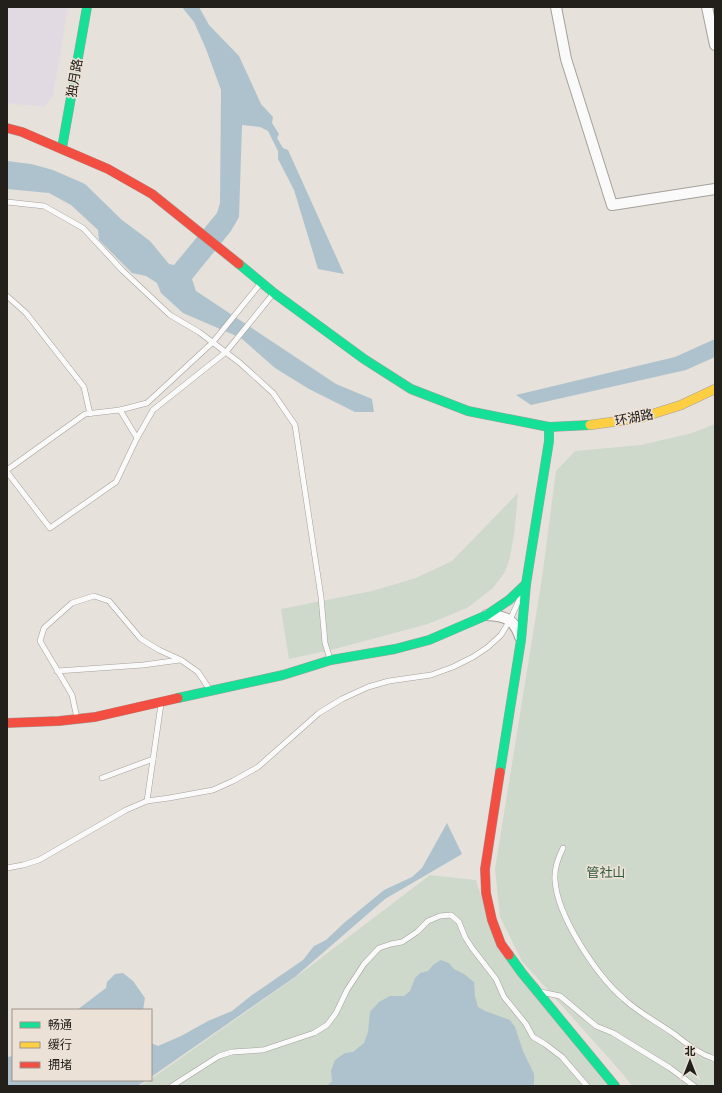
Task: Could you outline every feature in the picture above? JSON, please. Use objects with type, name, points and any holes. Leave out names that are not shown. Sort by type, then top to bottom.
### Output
[{"type":"street","name":"独月路","points":[[62,148],[87,7]]},
{"type":"street","points":[[556,7],[566,59],[612,205],[715,189]]},
{"type":"street","points":[[707,7],[715,45]]},
{"type":"street","name":"环湖路","points":[[7,128],[22,132],[62,148],[108,169],[152,194],[261,283],[364,359],[411,389],[468,412],[549,427],[579,426],[640,418],[681,405],[715,389]]},
{"type":"street","points":[[549,427],[549,441],[526,584],[521,640],[485,869],[486,893],[492,920],[501,944],[536,991],[615,1086]]},
{"type":"street","points":[[7,723],[95,717],[283,675],[330,660],[395,649],[429,640],[487,614],[509,600],[526,584]]},
{"type":"street","points":[[487,614],[510,620],[517,628],[521,640]]},
{"type":"lane","points":[[7,202],[44,206],[83,228],[122,270],[170,315],[213,342],[273,392],[295,425],[321,597],[325,643],[330,660]]},
{"type":"lane","points":[[261,283],[213,342],[147,403],[120,410],[85,414],[7,471],[50,528],[116,482],[137,438],[153,410],[226,352],[274,293]]},
{"type":"lane","points":[[7,296],[26,312],[84,387],[90,414]]},
{"type":"lane","points":[[147,403],[153,410]]},
{"type":"lane","points":[[120,410],[137,438]]},
{"type":"lane","points":[[7,868],[39,860],[126,810],[147,801],[213,790],[233,781],[258,767],[319,713],[342,699],[368,687],[389,681],[431,675],[453,667],[488,647],[501,635],[510,620],[526,584]]},
{"type":"lane","points":[[77,719],[72,695],[40,641],[44,628],[72,604],[94,596],[109,601],[141,639],[159,650],[181,660],[198,672],[211,691]]},
{"type":"lane","points":[[57,671],[143,665],[181,660]]},
{"type":"lane","points":[[147,801],[161,703]]},
{"type":"lane","points":[[102,778],[153,759]]},
{"type":"lane","points":[[563,848],[556,863],[555,880],[560,903],[572,931],[600,974],[624,999],[650,1020],[692,1048],[715,1060]]},
{"type":"lane","points":[[172,1086],[219,1056],[232,1052],[262,1050],[314,1033],[326,1025],[336,1013],[347,990],[364,964],[379,948],[402,942],[417,932],[428,921],[440,916],[451,916],[459,922],[465,937],[472,948],[496,979],[504,997],[526,1024],[533,1037],[545,1044],[562,1058],[587,1086]]},
{"type":"lane","points":[[536,991],[560,996],[596,1026],[612,1033],[670,1068],[694,1086]]},
{"type":"shaded area","points":[[7,7],[68,7],[53,96],[44,107],[7,103]]},
{"type":"green space","name":"管社山","points":[[715,424],[715,1086],[632,1086],[522,961],[500,917],[495,869],[542,578],[556,471],[575,451],[641,445],[692,433]]},
{"type":"green space","points":[[518,493],[514,535],[510,557],[505,572],[493,588],[467,608],[428,624],[331,650],[289,659],[281,609],[372,591],[416,578],[452,561]]},
{"type":"green space","points":[[430,875],[476,880],[498,949],[608,1086],[138,1086],[152,1081],[152,1078],[300,974]]},
{"type":"water","points":[[182,7],[199,7],[209,25],[239,56],[261,104],[273,117],[272,123],[279,134],[277,138],[283,148],[288,150],[344,274],[318,269],[294,190],[278,159],[278,151],[268,131],[260,127],[242,125],[239,217],[231,231],[192,279],[196,291],[336,384],[372,399],[374,412],[355,412],[309,389],[275,368],[241,338],[183,313],[161,293],[157,283],[146,276],[132,273],[99,240],[98,230],[71,205],[49,193],[7,189],[7,161],[31,164],[53,170],[85,184],[122,220],[150,241],[169,264],[174,265],[217,213],[220,203],[221,90],[194,22]]},
{"type":"water","points":[[715,339],[715,357],[686,370],[531,405],[516,395],[675,357]]},
{"type":"water","points":[[447,823],[462,854],[385,899],[295,977],[152,1076],[152,1043],[158,1046],[181,1036],[208,1021],[232,1011],[252,995],[303,960],[314,946],[326,940],[384,890],[412,877],[422,868]]},
{"type":"water","points":[[441,960],[449,963],[454,969],[464,974],[474,982],[475,996],[478,1007],[510,1020],[515,1027],[523,1051],[534,1074],[534,1086],[327,1086],[332,1081],[331,1071],[335,1060],[345,1053],[353,1052],[364,1043],[368,1032],[370,1012],[379,1002],[390,996],[404,996],[410,991],[415,978],[420,973],[428,971],[433,965]]},
{"type":"water","points":[[123,973],[133,981],[145,998],[143,1009],[78,1009],[106,988],[107,982],[115,974]]},
{"type":"water","points":[[12,1056],[12,1081],[145,1081],[137,1086],[7,1086],[7,1057]]},
{"type":"traffic: fast","points":[[62,148],[87,7]]},
{"type":"traffic: fast","points":[[239,264],[274,293],[364,359],[411,389],[468,411],[549,427],[590,425]]},
{"type":"traffic: fast","points":[[500,772],[521,640],[526,584],[549,441],[549,427]]},
{"type":"traffic: fast","points":[[178,698],[283,675],[331,660],[395,649],[429,640],[487,615],[509,600],[526,584]]},
{"type":"traffic: fast","points":[[509,955],[522,973],[615,1086]]},
{"type":"traffic: slow","points":[[590,425],[640,418],[681,405],[715,389]]},
{"type":"traffic: jam","points":[[7,128],[22,132],[108,169],[152,194],[239,264]]},
{"type":"traffic: jam","points":[[7,723],[59,721],[95,717],[178,698]]},
{"type":"traffic: jam","points":[[500,772],[485,869],[486,893],[492,920],[501,944],[509,955]]}]
